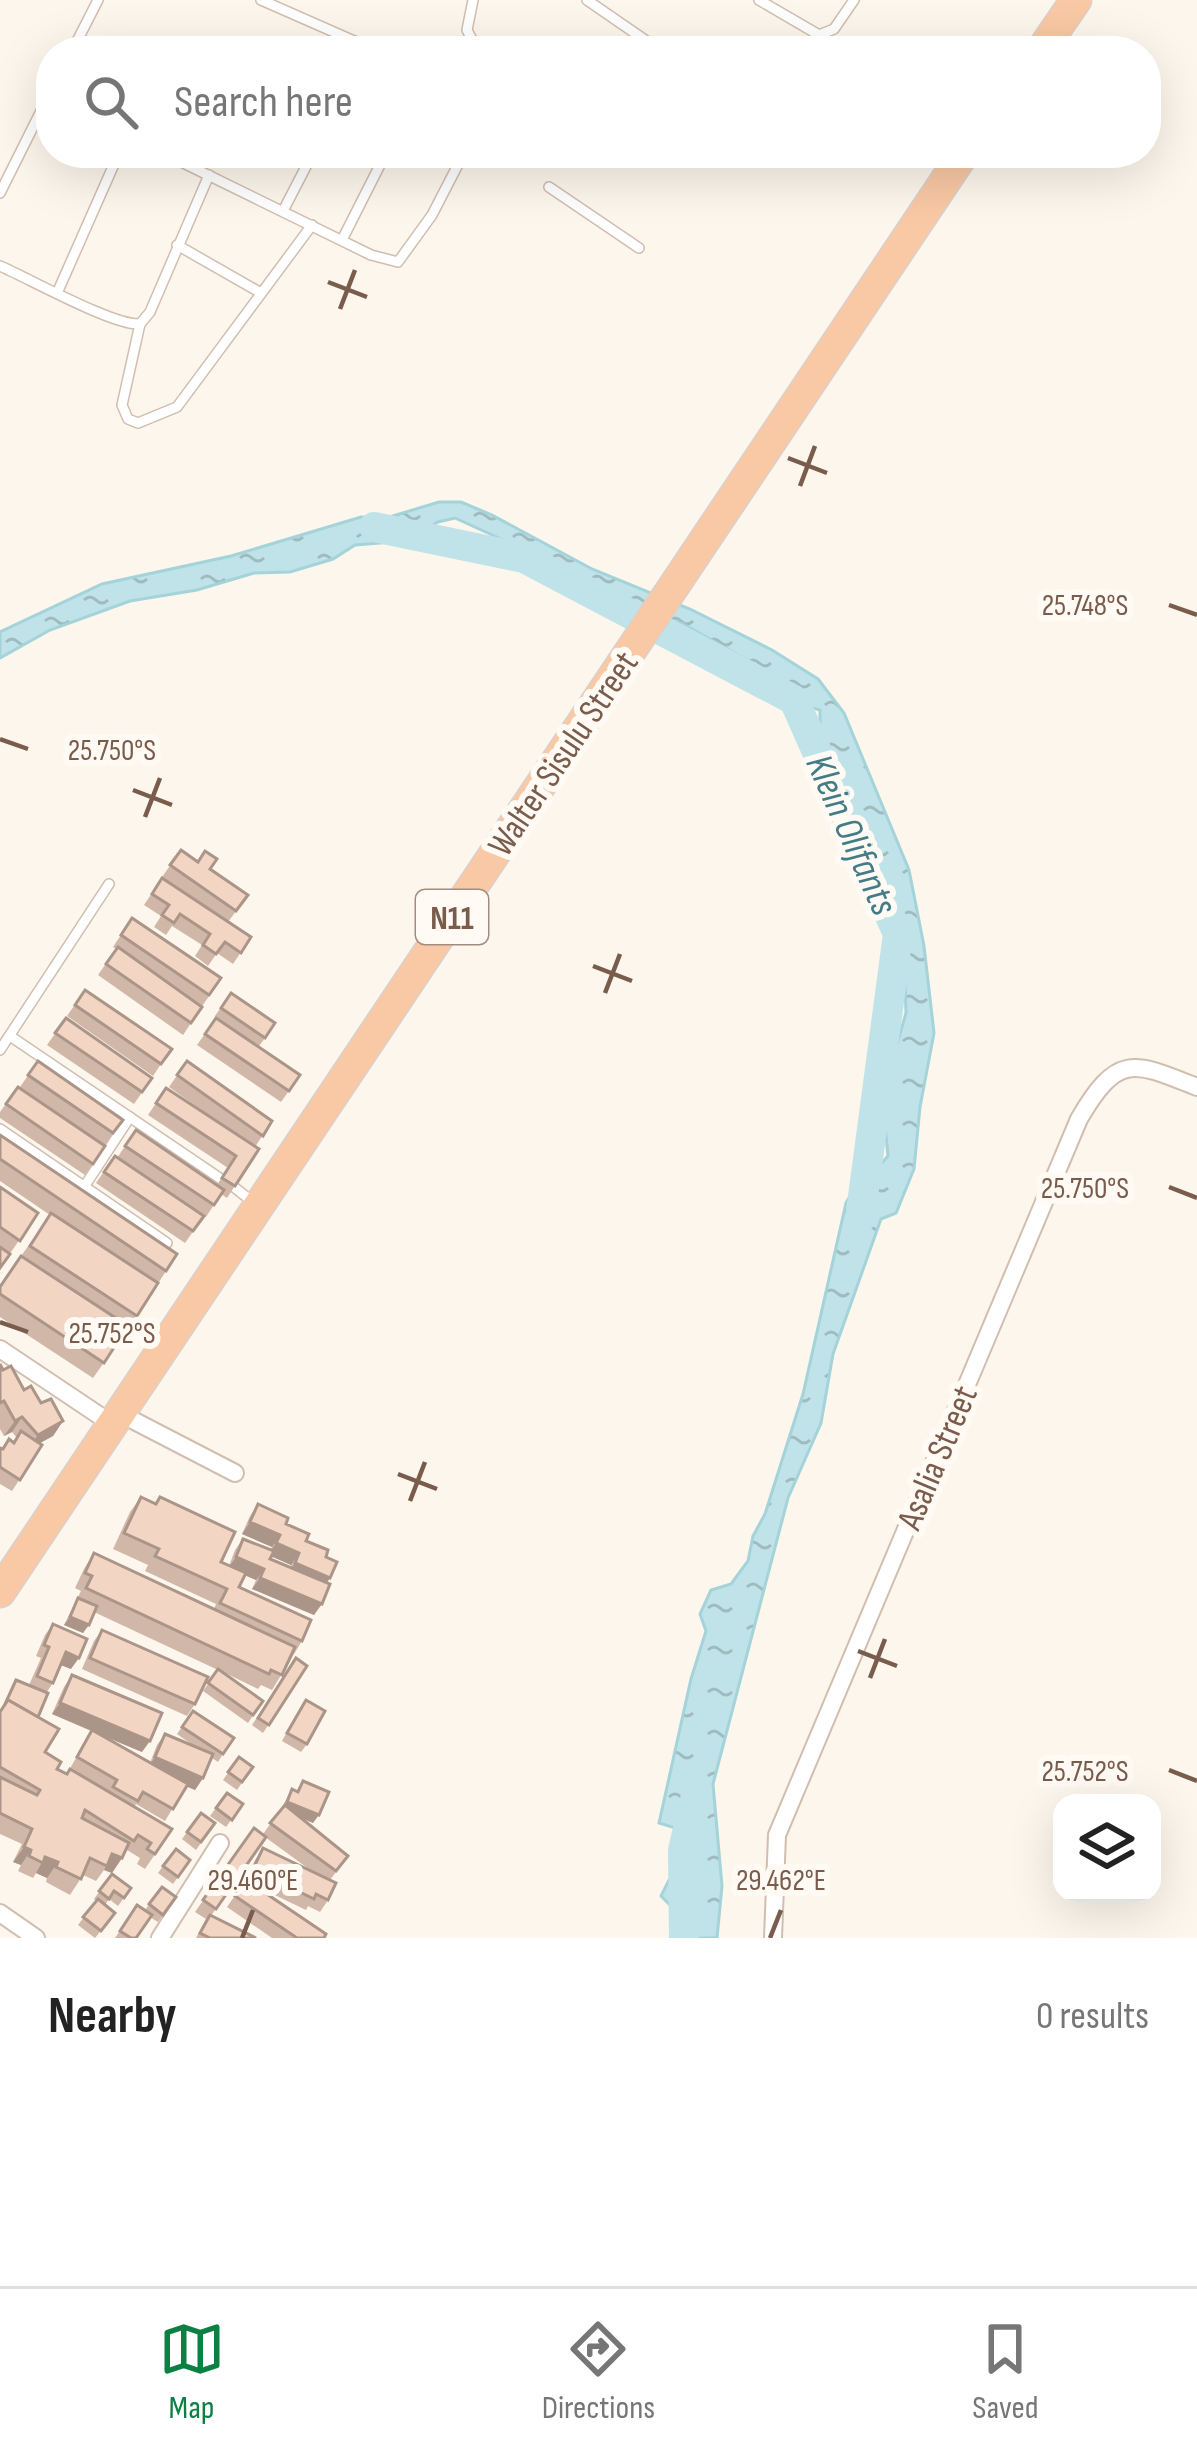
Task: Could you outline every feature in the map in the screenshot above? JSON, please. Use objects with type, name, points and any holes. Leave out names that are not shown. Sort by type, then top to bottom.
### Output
[{"type":"highway","points":[[1036,36],[1056,0]]},
{"type":"highway","points":[[1051,36],[1076,0]]},
{"type":"highway","name":"Walter Sisulu Street","points":[[0,1592],[115,1419],[246,1197],[645,628],[954,168]]},
{"type":"street","name":"Asalia Street","points":[[772,1938],[778,1835],[1079,1119],[1103,1083],[1130,1066],[1144,1066],[1197,1087]]},
{"type":"street","points":[[0,1349],[115,1419],[235,1473]]},
{"type":"street","points":[[160,1938],[220,1843]]},
{"type":"street","points":[[0,1913],[36,1938]]},
{"type":"lane","points":[[80,36],[98,0]]},
{"type":"lane","points":[[261,0],[341,36]]},
{"type":"lane","points":[[470,36],[467,30],[473,0]]},
{"type":"lane","points":[[587,0],[639,36]]},
{"type":"lane","points":[[759,0],[819,34],[834,29],[854,0]]},
{"type":"lane","points":[[0,193],[36,123]]},
{"type":"lane","points":[[58,291],[112,168]]},
{"type":"lane","points":[[193,168],[371,255],[398,262],[432,214],[456,168]]},
{"type":"lane","points":[[283,211],[305,168]]},
{"type":"lane","points":[[342,240],[378,168]]},
{"type":"lane","points":[[209,176],[150,312],[140,324],[122,405],[128,419],[138,423],[177,407],[311,225]]},
{"type":"lane","points":[[548,187],[639,248]]},
{"type":"lane","points":[[177,245],[261,293]]},
{"type":"lane","points":[[0,266],[100,314],[140,324]]},
{"type":"lane","points":[[0,1050],[109,884]]},
{"type":"lane","points":[[10,1036],[221,1179]]},
{"type":"lane","points":[[84,1187],[130,1117]]},
{"type":"lane","points":[[0,1129],[167,1243]]},
{"type":"water","points":[[439,502],[461,502],[492,515],[592,569],[690,609],[772,650],[818,679],[844,713],[909,870],[924,946],[934,1033],[914,1169],[896,1213],[881,1219],[833,1354],[821,1423],[788,1498],[713,1784],[722,1886],[717,1938],[679,1938],[679,1914],[661,1896],[669,1880],[691,1875],[694,1840],[682,1830],[659,1823],[706,1631],[700,1614],[711,1590],[731,1584],[748,1561],[803,1394],[846,1203],[888,1156],[882,1096],[906,1013],[905,984],[888,948],[888,889],[820,730],[820,710],[756,665],[681,623],[644,615],[536,555],[455,518],[404,541],[355,545],[333,559],[290,572],[254,573],[197,590],[130,601],[50,630],[0,658],[0,632],[102,584],[231,556],[361,517],[386,518]]},
{"type":"building","points":[[181,850],[198,862],[205,851],[217,859],[210,869],[248,895],[236,911],[170,865]]},
{"type":"building","points":[[162,878],[251,937],[241,953],[225,942],[216,954],[203,945],[210,934],[180,914],[174,923],[162,915],[169,905],[152,894]]},
{"type":"building","points":[[132,918],[221,978],[209,995],[121,935]]},
{"type":"building","points":[[118,947],[202,1007],[191,1023],[106,964]]},
{"type":"building","points":[[85,990],[172,1049],[161,1064],[75,1005]]},
{"type":"building","points":[[231,993],[275,1023],[265,1038],[221,1008]]},
{"type":"building","points":[[66,1018],[152,1078],[142,1092],[55,1033]]},
{"type":"building","points":[[216,1018],[300,1075],[289,1091],[205,1034]]},
{"type":"building","points":[[38,1061],[123,1120],[113,1133],[28,1075]]},
{"type":"building","points":[[187,1061],[272,1121],[263,1136],[177,1075]]},
{"type":"building","points":[[18,1087],[105,1146],[93,1164],[6,1104]]},
{"type":"building","points":[[166,1088],[259,1149],[235,1186],[222,1178],[236,1156],[156,1103]]},
{"type":"building","points":[[136,1130],[224,1190],[214,1205],[125,1146]]},
{"type":"building","points":[[0,1135],[177,1254],[166,1271],[0,1159]]},
{"type":"building","points":[[115,1156],[204,1216],[193,1231],[104,1172]]},
{"type":"building","points":[[0,1187],[38,1213],[20,1241],[0,1227]]},
{"type":"building","points":[[51,1213],[158,1283],[137,1316],[30,1246]]},
{"type":"building","points":[[0,1247],[10,1254],[0,1268]]},
{"type":"building","points":[[21,1256],[128,1326],[104,1363],[0,1294]]},
{"type":"building","points":[[0,1364],[3,1370],[11,1366],[24,1390],[31,1386],[41,1403],[51,1399],[63,1421],[38,1435],[22,1417],[15,1421],[4,1401],[0,1403]]},
{"type":"building","points":[[21,1431],[42,1445],[20,1480],[0,1467],[0,1448],[9,1439],[14,1443]]},
{"type":"building","points":[[141,1497],[156,1504],[160,1497],[235,1532],[221,1562],[246,1573],[239,1587],[311,1620],[302,1641],[220,1603],[227,1589],[155,1556],[159,1549],[124,1533]]},
{"type":"building","points":[[258,1504],[288,1518],[286,1524],[309,1534],[306,1541],[328,1550],[326,1557],[337,1562],[330,1578],[295,1563],[299,1553],[276,1543],[280,1535],[250,1522]]},
{"type":"building","points":[[243,1539],[274,1551],[270,1559],[330,1584],[322,1604],[260,1578],[264,1569],[236,1557]]},
{"type":"building","points":[[94,1553],[295,1647],[282,1675],[271,1670],[269,1674],[86,1588],[92,1576],[85,1573]]},
{"type":"building","points":[[78,1598],[97,1606],[89,1625],[70,1617]]},
{"type":"building","points":[[53,1624],[87,1639],[79,1658],[66,1652],[53,1683],[37,1676]]},
{"type":"building","points":[[102,1630],[208,1677],[195,1704],[90,1658]]},
{"type":"building","points":[[296,1658],[307,1666],[269,1725],[258,1718]]},
{"type":"building","points":[[218,1669],[263,1701],[253,1715],[208,1683]]},
{"type":"building","points":[[72,1675],[162,1713],[150,1741],[60,1703]]},
{"type":"building","points":[[16,1680],[48,1693],[38,1717],[8,1700],[5,1704]]},
{"type":"building","points":[[8,1700],[59,1729],[45,1752],[61,1762],[57,1769],[67,1774],[70,1769],[172,1829],[155,1854],[147,1849],[151,1843],[138,1835],[134,1841],[85,1810],[82,1818],[129,1843],[122,1858],[112,1854],[107,1866],[90,1858],[81,1879],[56,1867],[58,1862],[45,1857],[43,1863],[29,1856],[31,1850],[24,1847],[32,1829],[0,1813],[0,1777],[37,1795],[40,1790],[0,1767],[0,1712]]},
{"type":"building","points":[[306,1700],[325,1711],[307,1744],[287,1733]]},
{"type":"building","points":[[193,1711],[234,1738],[223,1754],[182,1727]]},
{"type":"building","points":[[92,1730],[188,1784],[173,1809],[143,1792],[138,1801],[113,1787],[117,1780],[77,1757]]},
{"type":"building","points":[[165,1734],[213,1754],[203,1778],[155,1757]]},
{"type":"building","points":[[239,1757],[253,1767],[242,1782],[228,1772]]},
{"type":"building","points":[[303,1781],[329,1792],[319,1815],[287,1802],[292,1789],[298,1792]]},
{"type":"building","points":[[227,1793],[243,1804],[232,1820],[216,1808]]},
{"type":"building","points":[[285,1805],[348,1856],[336,1871],[270,1823]]},
{"type":"building","points":[[201,1813],[215,1823],[201,1842],[187,1832]]},
{"type":"building","points":[[254,1828],[266,1837],[216,1909],[203,1900]]},
{"type":"building","points":[[263,1848],[336,1883],[328,1900],[316,1894],[314,1899],[253,1869]]},
{"type":"building","points":[[176,1849],[190,1860],[178,1877],[163,1866]]},
{"type":"building","points":[[112,1874],[131,1888],[124,1898],[114,1891],[109,1899],[99,1891]]},
{"type":"building","points":[[246,1880],[326,1934],[324,1938],[297,1938],[235,1896]]},
{"type":"building","points":[[162,1887],[176,1897],[163,1915],[149,1904]]},
{"type":"building","points":[[98,1899],[115,1913],[101,1931],[83,1917]]},
{"type":"building","points":[[137,1905],[152,1915],[136,1938],[131,1938],[120,1931]]},
{"type":"building","points":[[210,1915],[256,1938],[210,1938],[200,1933]]},
{"type":"waterway","name":"Klein Olifants","points":[[374,527],[524,558],[794,700],[898,934],[860,1219]]},
{"type":"waterway","name":"Klein Olifants","points":[[684,1938],[683,1850],[696,1796]]}]
